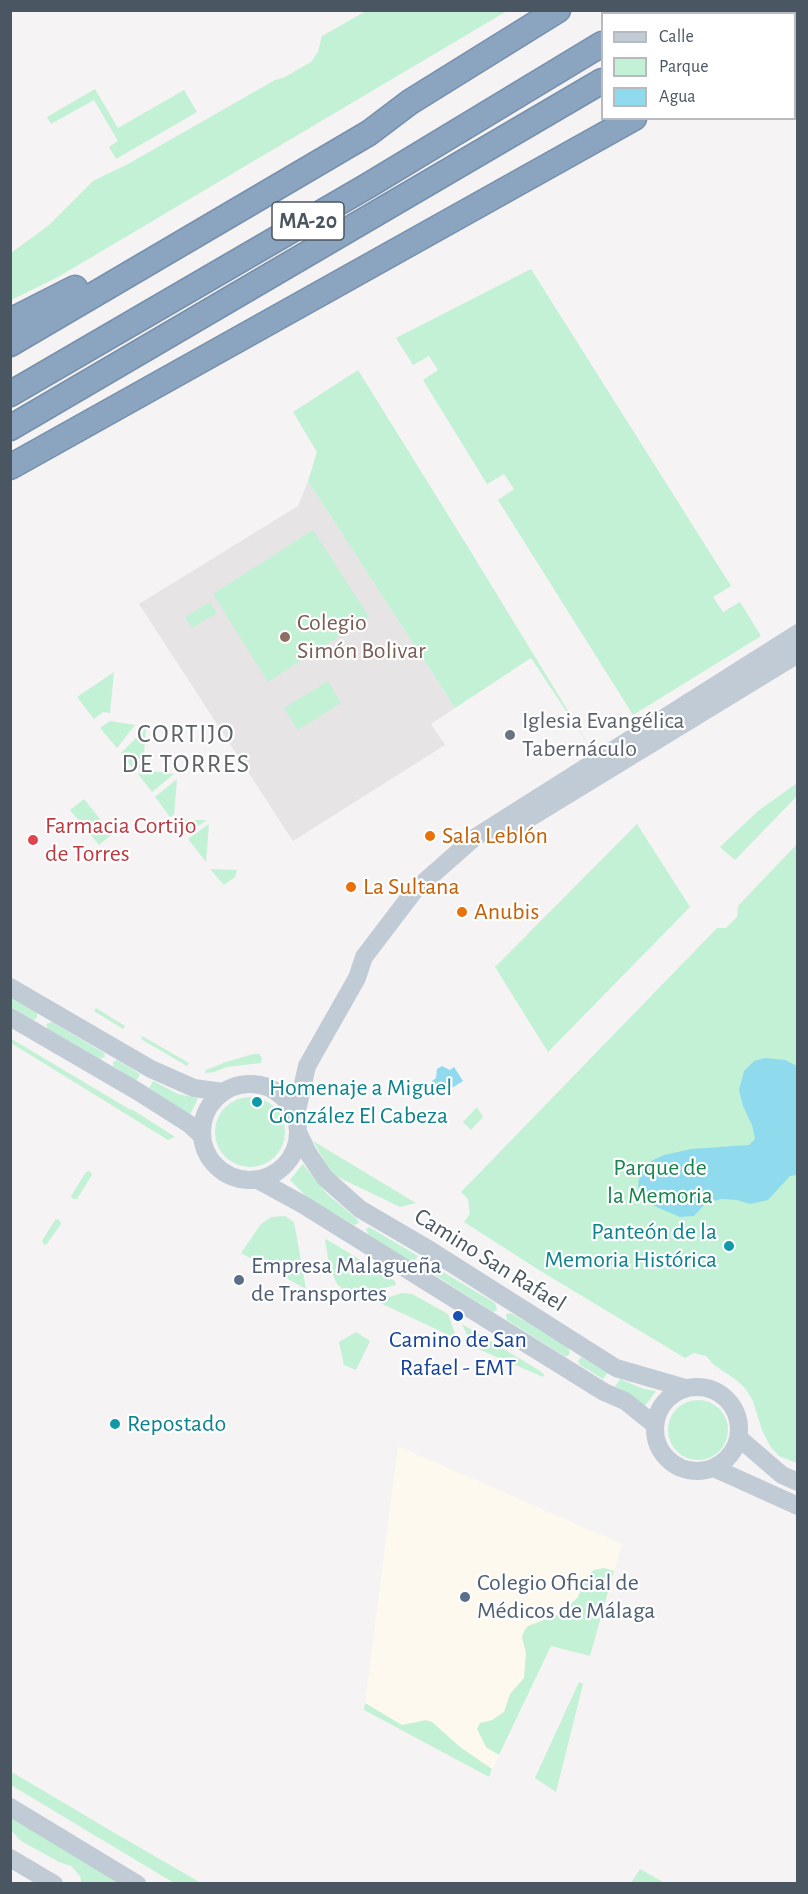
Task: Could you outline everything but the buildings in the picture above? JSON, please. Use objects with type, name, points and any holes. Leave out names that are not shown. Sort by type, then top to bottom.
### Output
[{"type":"highway","points":[[10,344],[369,133],[410,102],[558,10]]},
{"type":"highway","name":"MA-20","points":[[10,394],[348,197],[601,45]]},
{"type":"highway","name":"MA-20","points":[[10,428],[601,82]]},
{"type":"highway","points":[[10,321],[109,272],[364,121],[410,102]]},
{"type":"highway","points":[[10,467],[630,120]]},
{"type":"main road","points":[[296,1115],[286,1099],[271,1088],[246,1083],[223,1092],[214,1100],[207,1111],[202,1136],[208,1154],[221,1170],[240,1179],[258,1179],[275,1174],[287,1164],[295,1151],[299,1134],[296,1115],[307,1066],[357,978],[364,957],[415,890],[474,838],[798,633]]},
{"type":"main road","points":[[357,978],[372,964],[428,894],[484,846],[798,654]]},
{"type":"main road","points":[[10,987],[151,1069],[194,1088],[223,1092]]},
{"type":"main road","points":[[10,1017],[137,1091],[189,1124],[202,1136]]},
{"type":"main road","points":[[271,1088],[307,1066]]},
{"type":"main road","name":"Camino San Rafael","points":[[299,1134],[308,1153],[326,1178],[360,1209],[430,1250],[616,1368],[685,1388]]},
{"type":"main road","points":[[258,1179],[604,1392],[625,1401],[655,1425]]},
{"type":"main road","points":[[706,1387],[725,1396],[737,1415],[739,1438],[728,1458],[714,1468],[700,1471],[689,1470],[671,1462],[658,1445],[655,1425],[658,1414],[672,1395],[685,1388],[706,1387]]},
{"type":"main road","points":[[739,1438],[782,1475],[798,1482]]},
{"type":"main road","points":[[714,1468],[798,1506]]},
{"type":"main road","points":[[10,1806],[137,1884]]},
{"type":"main road","points":[[10,1858],[54,1884]]},
{"type":"shaded area","name":"Colegio Simón Bolivar","points":[[308,481],[455,708],[431,724],[445,745],[293,841],[139,604],[298,506]]},
{"type":"shaded area","points":[[398,1446],[622,1544],[590,1656],[551,1646],[489,1777],[364,1710]]},
{"type":"green space","points":[[366,11],[507,11],[58,277],[11,300],[11,253],[48,226],[93,181],[128,164],[275,80],[311,62],[318,52],[322,36]]},
{"type":"green space","points":[[95,89],[118,128],[184,90],[197,112],[116,159],[109,147],[118,141],[94,100],[51,124],[47,117]]},
{"type":"green space","points":[[531,269],[731,586],[713,597],[723,612],[740,602],[761,636],[633,715],[498,500],[514,489],[504,474],[487,484],[423,380],[438,370],[429,356],[413,365],[396,338]]},
{"type":"green space","points":[[358,370],[590,747],[531,658],[455,708],[308,481],[317,452],[293,412]]},
{"type":"green space","points":[[313,530],[369,617],[268,682],[213,594]]},
{"type":"green space","points":[[210,602],[217,613],[192,628],[185,617]]},
{"type":"green space","points":[[114,672],[110,713],[103,712],[94,719],[77,697]]},
{"type":"green space","points":[[328,681],[341,703],[298,730],[284,708]]},
{"type":"green space","points":[[110,721],[135,725],[117,748],[100,728]]},
{"type":"green space","points":[[146,728],[143,766],[135,772],[121,753]]},
{"type":"green space","points":[[144,771],[174,774],[152,792],[138,774]]},
{"type":"green space","points":[[177,779],[174,815],[170,817],[155,797]]},
{"type":"green space","points":[[797,783],[797,796],[735,860],[720,847],[758,811]]},
{"type":"green space","points":[[84,799],[112,834],[99,845],[70,810]]},
{"type":"green space","points":[[207,820],[185,835],[174,821]]},
{"type":"green space","points":[[209,824],[206,862],[188,839]]},
{"type":"green space","points":[[637,824],[690,907],[548,1052],[495,967]]},
{"type":"green space","name":"Parque de la Memoria","points":[[797,844],[797,1463],[779,1456],[770,1446],[762,1430],[753,1401],[745,1388],[735,1379],[714,1365],[706,1356],[694,1353],[685,1358],[464,1222],[470,1214],[468,1199],[461,1192],[717,928],[726,928],[737,917],[738,906]]},
{"type":"green space","points":[[210,869],[237,870],[235,877],[224,885]]},
{"type":"green space","points":[[10,997],[37,1013],[37,1018],[33,1020],[11,1007]]},
{"type":"green space","points":[[96,1008],[125,1026],[123,1029],[94,1011]]},
{"type":"green space","points":[[52,1022],[104,1053],[105,1057],[100,1059],[48,1029],[46,1024]]},
{"type":"green space","points":[[142,1036],[189,1063],[187,1066],[141,1039]]},
{"type":"green space","points":[[10,1038],[175,1137],[168,1140],[11,1043]]},
{"type":"green space","points":[[259,1054],[262,1058],[261,1063],[227,1067],[205,1073],[206,1070],[226,1062]]},
{"type":"green space","points":[[117,1060],[140,1074],[136,1081],[113,1066],[113,1062]]},
{"type":"green space","points":[[153,1081],[178,1094],[198,1098],[190,1115],[149,1088]]},
{"type":"green space","points":[[250,1097],[269,1103],[279,1113],[285,1132],[279,1151],[269,1161],[250,1167],[231,1161],[221,1151],[215,1132],[221,1113],[231,1103]]},
{"type":"green space","points":[[477,1107],[483,1117],[471,1130],[463,1122]]},
{"type":"green space","points":[[313,1141],[416,1203],[400,1207],[338,1177],[331,1172]]},
{"type":"green space","points":[[303,1164],[327,1194],[359,1223],[354,1225],[308,1198],[290,1180]]},
{"type":"green space","points":[[90,1171],[92,1175],[77,1199],[73,1199],[71,1196],[86,1172]]},
{"type":"green space","points":[[285,1216],[294,1222],[306,1289],[241,1253],[261,1224],[271,1217]]},
{"type":"green space","points":[[59,1219],[61,1224],[44,1245],[42,1241],[55,1220]]},
{"type":"green space","points":[[369,1227],[418,1256],[413,1263],[369,1236],[366,1229]]},
{"type":"green space","points":[[326,1239],[395,1281],[396,1285],[357,1295],[347,1292],[337,1284],[330,1268]]},
{"type":"green space","points":[[438,1269],[495,1303],[497,1310],[493,1312],[435,1275]]},
{"type":"green space","points":[[402,1293],[412,1294],[448,1314],[457,1339],[376,1301]]},
{"type":"green space","points":[[511,1313],[568,1347],[570,1353],[568,1356],[564,1356],[507,1320],[506,1314]]},
{"type":"green space","points":[[462,1324],[537,1369],[544,1374],[543,1377],[476,1348],[470,1342]]},
{"type":"green space","points":[[356,1332],[370,1341],[356,1370],[344,1365],[339,1342]]},
{"type":"green space","points":[[581,1357],[608,1372],[603,1379],[580,1365],[578,1361]]},
{"type":"green space","points":[[620,1379],[644,1389],[656,1391],[645,1406],[615,1386]]},
{"type":"green space","points":[[698,1400],[719,1409],[728,1430],[719,1451],[698,1460],[677,1451],[668,1430],[677,1409]]},
{"type":"green space","points":[[604,1568],[614,1571],[590,1656],[551,1646],[499,1755],[486,1747],[477,1729],[480,1723],[492,1720],[504,1712],[510,1694],[524,1678],[526,1653],[522,1637],[524,1631],[528,1626],[562,1613],[578,1597],[588,1575],[594,1570]]},
{"type":"green space","points":[[579,1682],[583,1684],[556,1792],[535,1778]]},
{"type":"green space","points":[[365,1703],[402,1725],[426,1720],[432,1722],[460,1747],[492,1769],[489,1777],[364,1710]]},
{"type":"green space","points":[[10,1771],[201,1883],[174,1883],[11,1785]]},
{"type":"green space","points":[[10,1817],[121,1883],[81,1882],[80,1876],[71,1866],[21,1841],[11,1830]]},
{"type":"green space","points":[[640,1869],[665,1883],[631,1883]]},
{"type":"water","points":[[765,1058],[785,1060],[797,1066],[797,1175],[790,1176],[768,1200],[750,1204],[721,1199],[705,1204],[694,1216],[680,1217],[654,1206],[641,1197],[638,1186],[640,1172],[649,1162],[664,1155],[691,1149],[749,1145],[755,1139],[739,1090],[744,1071],[754,1061]]},
{"type":"water","points":[[442,1066],[450,1070],[454,1067],[463,1081],[441,1095],[432,1081],[436,1078],[437,1069]]},
{"type":"place","name":"Colegio Simón Bolivar","points":[[285,637]]},
{"type":"place","name":"Iglesia Evangélica Tabernáculo","points":[[510,735]]},
{"type":"place","name":"Sala Leblón","points":[[430,836]]},
{"type":"place","name":"Farmacia Cortijo de Torres","points":[[33,840]]},
{"type":"place","name":"La Sultana","points":[[351,887]]},
{"type":"place","name":"Anubis","points":[[462,912]]},
{"type":"place","name":"Homenaje a Miguel González El Cabeza","points":[[257,1102]]},
{"type":"place","name":"Panteón de la Memoria Histórica","points":[[729,1246]]},
{"type":"place","name":"Empresa Malagueña de Transportes","points":[[239,1280]]},
{"type":"place","name":"Camino de San Rafael - EMT","points":[[458,1316]]},
{"type":"place","name":"Repostado","points":[[115,1424]]},
{"type":"place","name":"Colegio Oficial de Médicos de Málaga","points":[[465,1597]]},
{"type":"district","name":"CORTIJO DE TORRES","points":[[186,749]]}]
